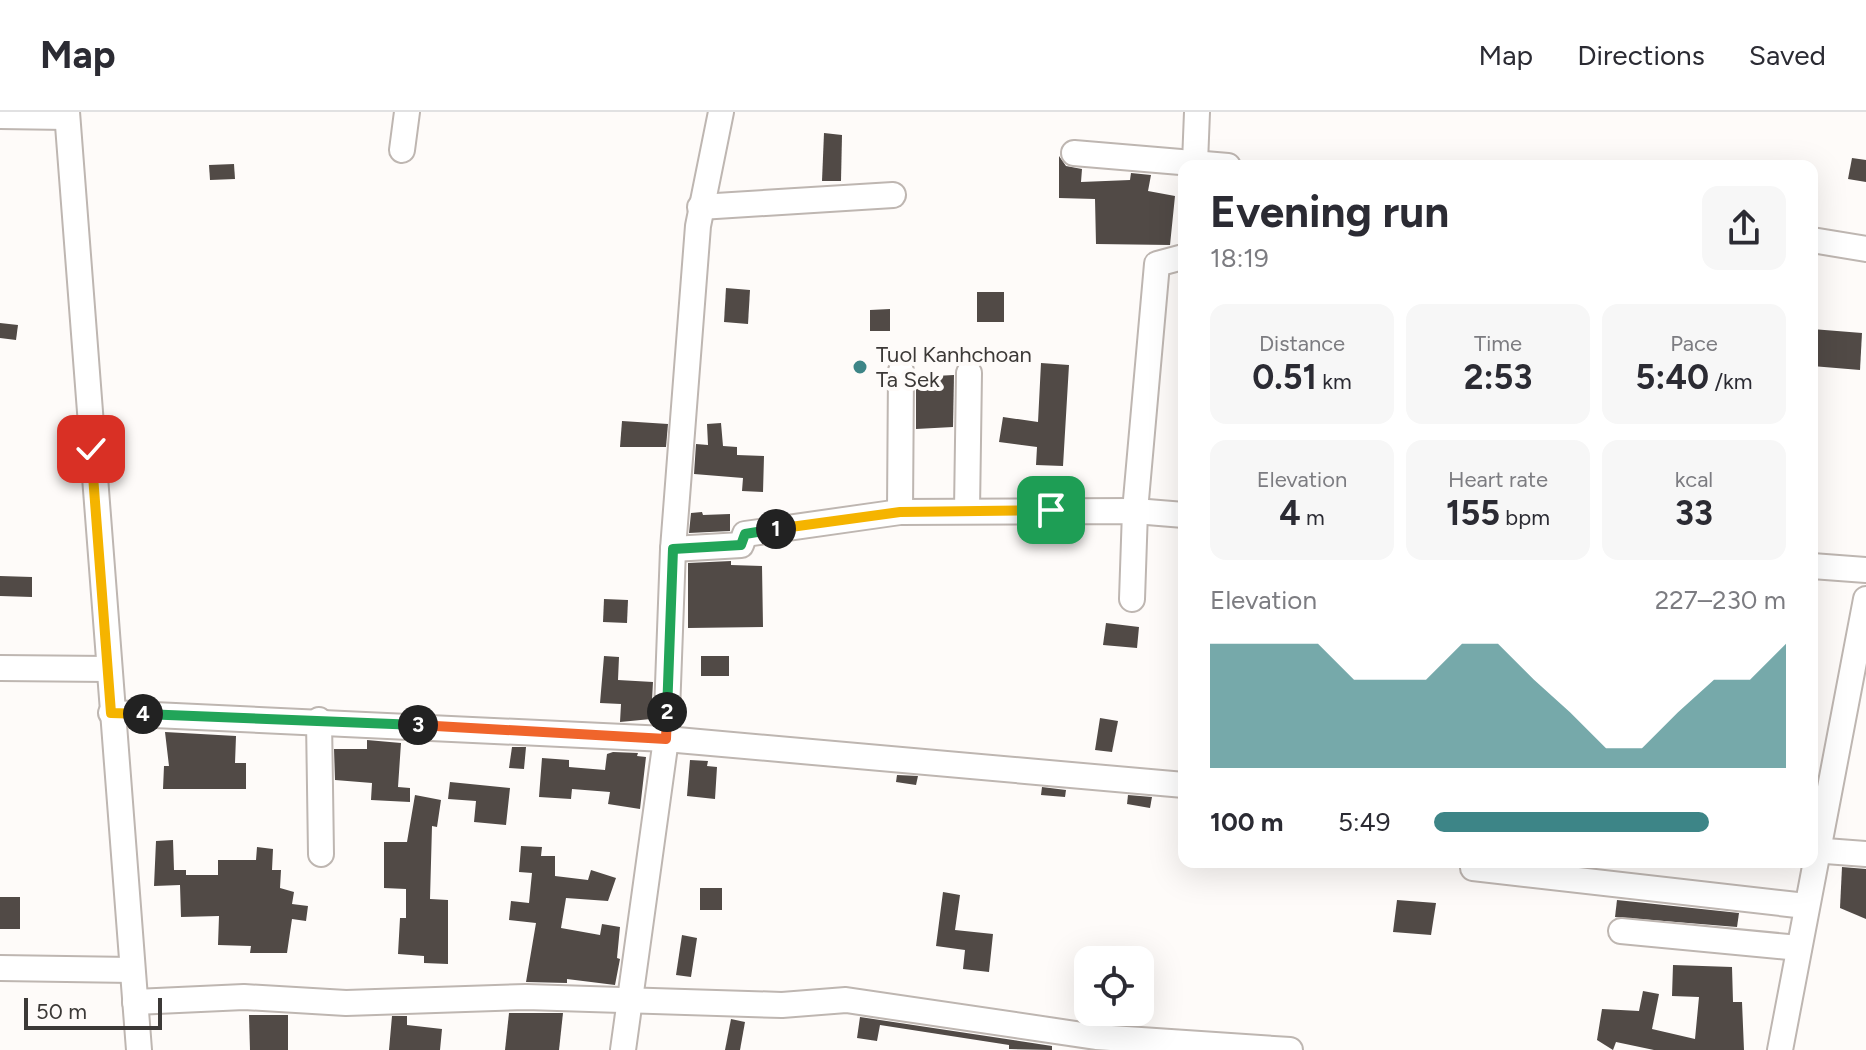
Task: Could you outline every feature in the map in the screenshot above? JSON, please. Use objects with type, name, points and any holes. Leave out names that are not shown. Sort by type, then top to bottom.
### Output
[{"type":"street","points":[[402,150],[407,112]]},
{"type":"street","points":[[623,1050],[666,739],[673,549],[700,207],[721,112]]},
{"type":"street","points":[[1195,160],[1197,112]]},
{"type":"street","points":[[0,116],[67,115],[139,1050]]},
{"type":"street","points":[[1074,153],[1178,162]]},
{"type":"street","points":[[700,207],[893,195]]},
{"type":"street","points":[[1818,241],[1866,249]]},
{"type":"street","points":[[1132,599],[1135,511],[1157,264],[1178,258]]},
{"type":"street","points":[[900,512],[901,371]]},
{"type":"street","points":[[967,510],[969,373]]},
{"type":"street","points":[[673,549],[741,545],[745,534],[900,512],[1135,511],[1178,515]]},
{"type":"street","points":[[1818,566],[1866,570]]},
{"type":"street","points":[[1818,831],[1866,599]]},
{"type":"street","points":[[0,668],[108,669]]},
{"type":"street","points":[[111,713],[319,720],[666,739],[1178,784]]},
{"type":"street","points":[[319,720],[321,854]]},
{"type":"street","points":[[1818,850],[1866,854]]},
{"type":"street","points":[[1473,868],[1806,906]]},
{"type":"street","points":[[1780,1050],[1811,868]]},
{"type":"street","points":[[1621,931],[1799,948]]},
{"type":"street","points":[[0,968],[132,970]]},
{"type":"street","points":[[135,1002],[244,997],[346,1003],[526,997],[782,1005],[846,1000],[1096,1037],[1290,1050]]},
{"type":"building","points":[[824,133],[842,135],[841,181],[822,181]]},
{"type":"building","points":[[1059,156],[1066,166],[1082,169],[1081,182],[1130,180],[1131,173],[1151,175],[1148,191],[1175,196],[1170,245],[1096,244],[1095,199],[1059,198]]},
{"type":"building","points":[[1852,158],[1866,160],[1866,182],[1848,179]]},
{"type":"building","points":[[234,164],[235,179],[210,180],[209,165]]},
{"type":"building","points":[[726,288],[750,290],[748,324],[724,322]]},
{"type":"building","points":[[977,292],[1004,292],[1004,322],[977,322]]},
{"type":"building","points":[[890,309],[890,331],[870,331],[870,310]]},
{"type":"building","points":[[0,323],[18,325],[16,340],[0,338]]},
{"type":"building","points":[[1818,329],[1862,333],[1860,370],[1818,366]]},
{"type":"building","points":[[1041,363],[1069,365],[1063,466],[1036,465],[1037,447],[999,442],[1003,417],[1038,422]]},
{"type":"building","points":[[954,375],[953,427],[916,429],[916,377]]},
{"type":"building","points":[[622,421],[668,424],[666,447],[620,447]]},
{"type":"building","points":[[721,423],[723,446],[737,447],[737,455],[764,456],[763,492],[742,491],[743,478],[694,474],[696,444],[708,445],[707,424]]},
{"type":"building","points":[[702,512],[703,515],[730,514],[730,531],[689,533],[691,513]]},
{"type":"building","points":[[731,561],[731,565],[762,566],[763,627],[688,628],[688,563]]},
{"type":"building","points":[[0,576],[32,577],[32,597],[0,596]]},
{"type":"building","points":[[604,599],[628,600],[627,623],[603,622]]},
{"type":"building","points":[[1106,623],[1139,627],[1137,648],[1103,645]]},
{"type":"building","points":[[604,656],[619,657],[618,680],[653,682],[651,719],[620,722],[621,704],[600,703]]},
{"type":"building","points":[[701,656],[729,656],[729,676],[701,676]]},
{"type":"building","points":[[1100,718],[1118,721],[1112,752],[1095,750]]},
{"type":"building","points":[[165,732],[236,736],[235,763],[246,763],[246,789],[163,789],[164,766],[169,766]]},
{"type":"building","points":[[367,740],[401,743],[398,787],[410,788],[410,802],[371,800],[372,783],[335,780],[334,749],[367,749]]},
{"type":"building","points":[[512,747],[526,747],[524,769],[509,768]]},
{"type":"building","points":[[638,753],[637,756],[646,757],[640,809],[608,804],[610,792],[572,789],[571,799],[539,797],[542,758],[569,760],[569,767],[605,770],[607,754]]},
{"type":"building","points":[[690,760],[708,761],[707,766],[717,767],[715,799],[687,796]]},
{"type":"building","points":[[897,775],[918,776],[916,785],[896,782]]},
{"type":"building","points":[[450,782],[510,788],[506,825],[474,822],[476,801],[448,799]]},
{"type":"building","points":[[1042,787],[1066,790],[1065,797],[1041,795]]},
{"type":"building","points":[[415,795],[441,800],[437,827],[432,826],[430,899],[448,900],[448,964],[424,963],[424,956],[398,954],[400,918],[406,918],[406,889],[384,888],[384,842],[407,842]]},
{"type":"building","points":[[1128,795],[1152,797],[1150,808],[1127,804]]},
{"type":"building","points":[[173,840],[174,870],[186,870],[186,875],[218,875],[218,860],[256,860],[257,847],[273,849],[272,870],[281,870],[280,888],[294,892],[292,904],[308,906],[306,921],[292,919],[287,953],[250,953],[251,946],[218,945],[219,916],[181,917],[180,885],[154,886],[156,841]]},
{"type":"building","points":[[521,846],[542,847],[541,856],[555,856],[555,876],[588,880],[591,870],[616,878],[608,901],[566,898],[561,928],[600,935],[602,924],[620,927],[617,958],[620,959],[615,985],[567,979],[567,983],[526,982],[536,923],[509,920],[511,901],[529,903],[532,873],[519,872]]},
{"type":"building","points":[[1842,867],[1866,869],[1866,919],[1840,908]]},
{"type":"building","points":[[700,888],[722,888],[722,910],[700,910]]},
{"type":"building","points":[[943,892],[960,895],[955,930],[993,934],[989,972],[963,969],[965,950],[936,946]]},
{"type":"building","points":[[0,897],[20,897],[20,929],[0,929]]},
{"type":"building","points":[[1397,900],[1436,903],[1431,935],[1393,932]]},
{"type":"building","points":[[1617,900],[1739,913],[1737,927],[1615,917]]},
{"type":"building","points":[[682,935],[697,938],[691,977],[676,975]]},
{"type":"building","points":[[1673,965],[1732,967],[1733,1002],[1742,1002],[1744,1050],[1654,1050],[1616,1042],[1613,1050],[1597,1040],[1602,1009],[1639,1011],[1643,991],[1659,994],[1652,1029],[1695,1039],[1699,997],[1672,996]]},
{"type":"building","points":[[509,1013],[563,1013],[559,1050],[505,1050]]},
{"type":"building","points":[[249,1015],[288,1015],[288,1050],[250,1050]]},
{"type":"building","points":[[392,1016],[407,1016],[407,1025],[442,1029],[440,1050],[389,1050]]},
{"type":"building","points":[[860,1017],[1052,1046],[1052,1050],[1009,1049],[1009,1045],[880,1025],[877,1041],[857,1038]]},
{"type":"building","points":[[731,1019],[745,1022],[740,1050],[725,1050]]},
{"type":"place","name":"Tuol Kanhchoan Ta Sek","points":[[860,367]]},
{"type":"route","points":[[91,449],[111,713],[319,720],[666,739],[673,549],[741,545],[745,534],[900,512],[1051,510]]}]
